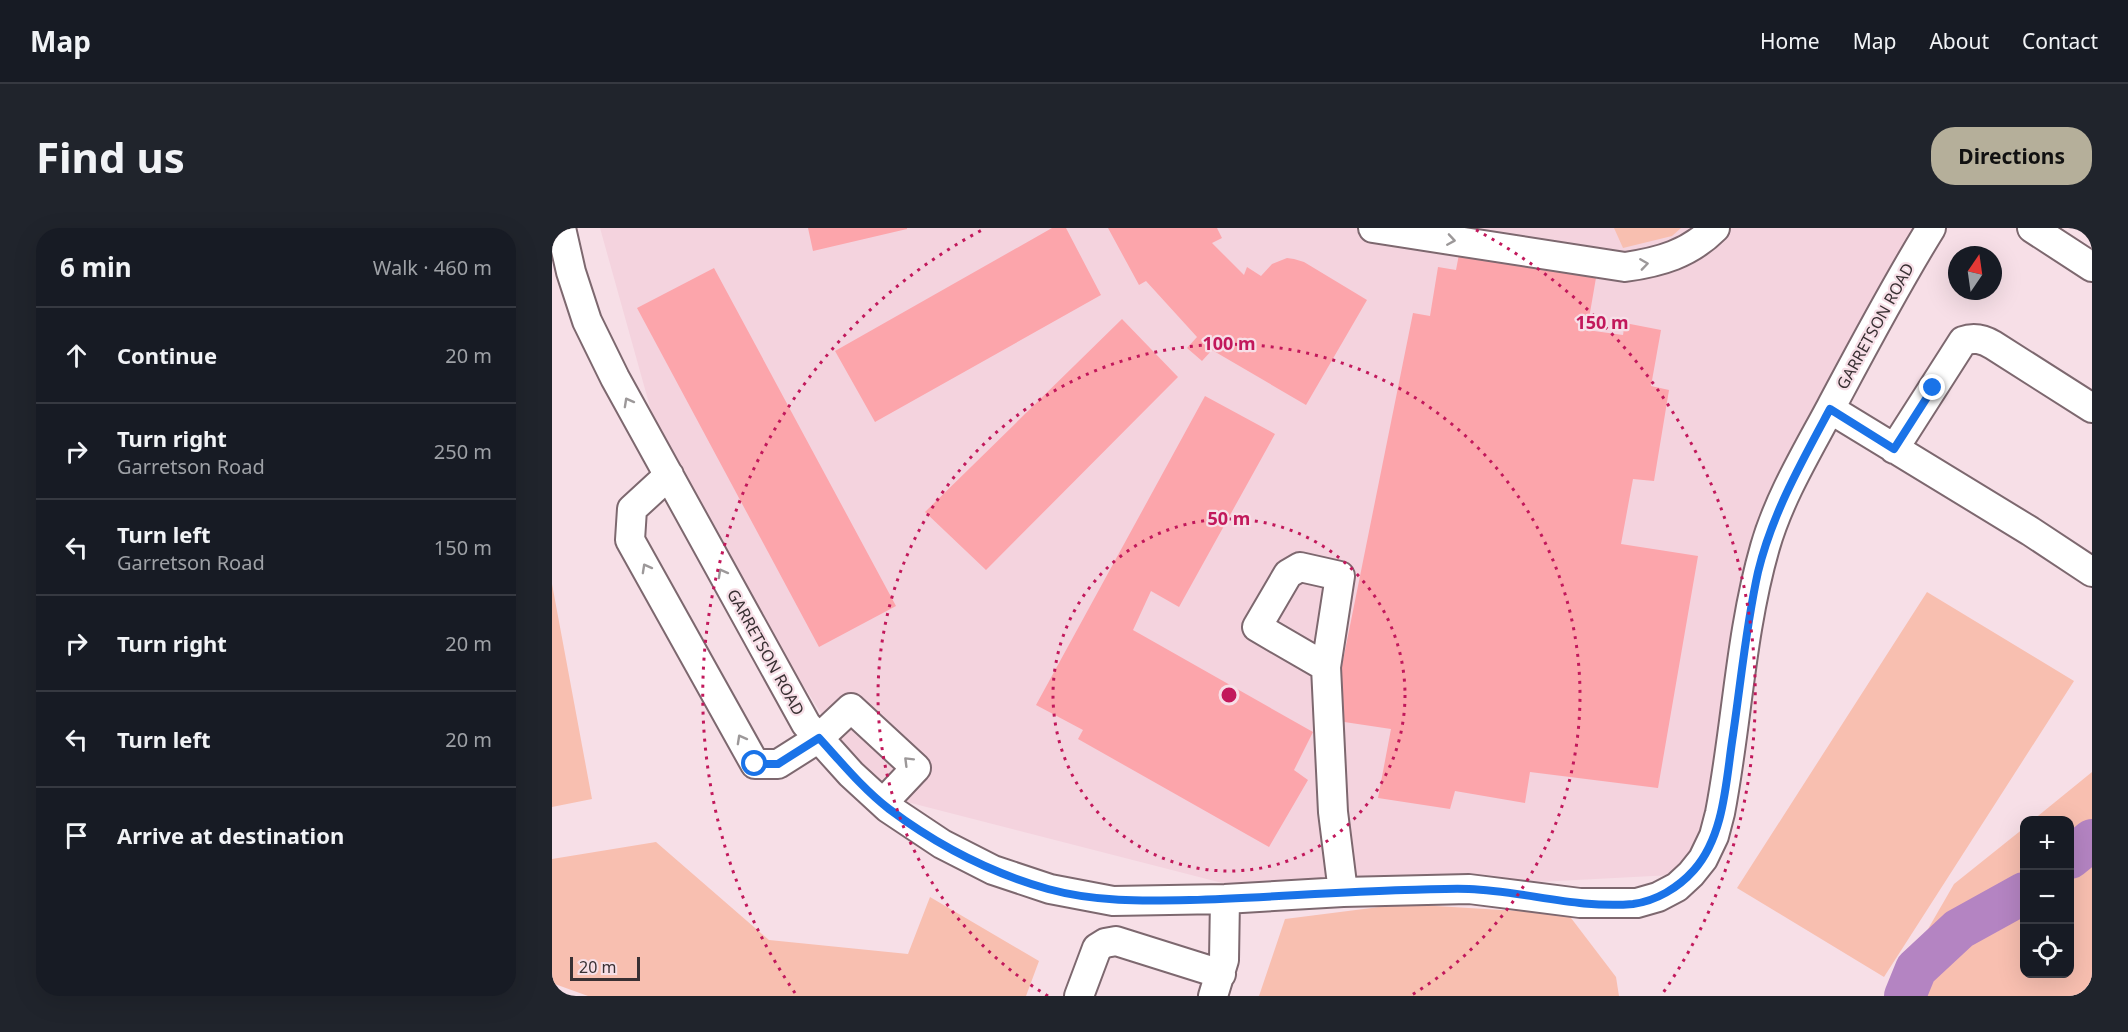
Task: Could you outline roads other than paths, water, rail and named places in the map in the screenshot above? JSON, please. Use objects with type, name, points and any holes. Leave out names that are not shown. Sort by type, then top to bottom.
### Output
[{"type":"street","name":"GARRETSON ROAD","points":[[561,228],[571,272],[587,321],[615,378],[806,724],[851,774],[883,803],[942,844],[993,870],[1050,890],[1113,901],[1469,889],[1580,903],[1637,903],[1658,897],[1677,886],[1703,859],[1714,836],[1720,813],[1752,599],[1766,544],[1779,507],[1887,302],[1931,228]]},
{"type":"street","points":[[1373,228],[1625,267],[1653,263],[1686,250],[1715,228]]},
{"type":"street","points":[[2032,228],[2092,267]]},
{"type":"street","points":[[1894,449],[1963,341],[1972,338],[1985,340],[2092,408]]},
{"type":"street","points":[[1830,409],[2030,531],[2092,572]]},
{"type":"street","points":[[669,475],[632,509],[630,540],[755,764],[778,764],[819,738],[851,708],[916,768],[883,803]]},
{"type":"street","points":[[1326,667],[1333,812],[1343,892]]},
{"type":"street","points":[[1079,996],[1097,948],[1105,943],[1116,941],[1217,985],[1225,944],[1225,899]]},
{"type":"waterway","points":[[2074,855],[2092,840]]},
{"type":"waterway","points":[[1905,996],[1916,969],[1959,929],[2020,895]]}]
